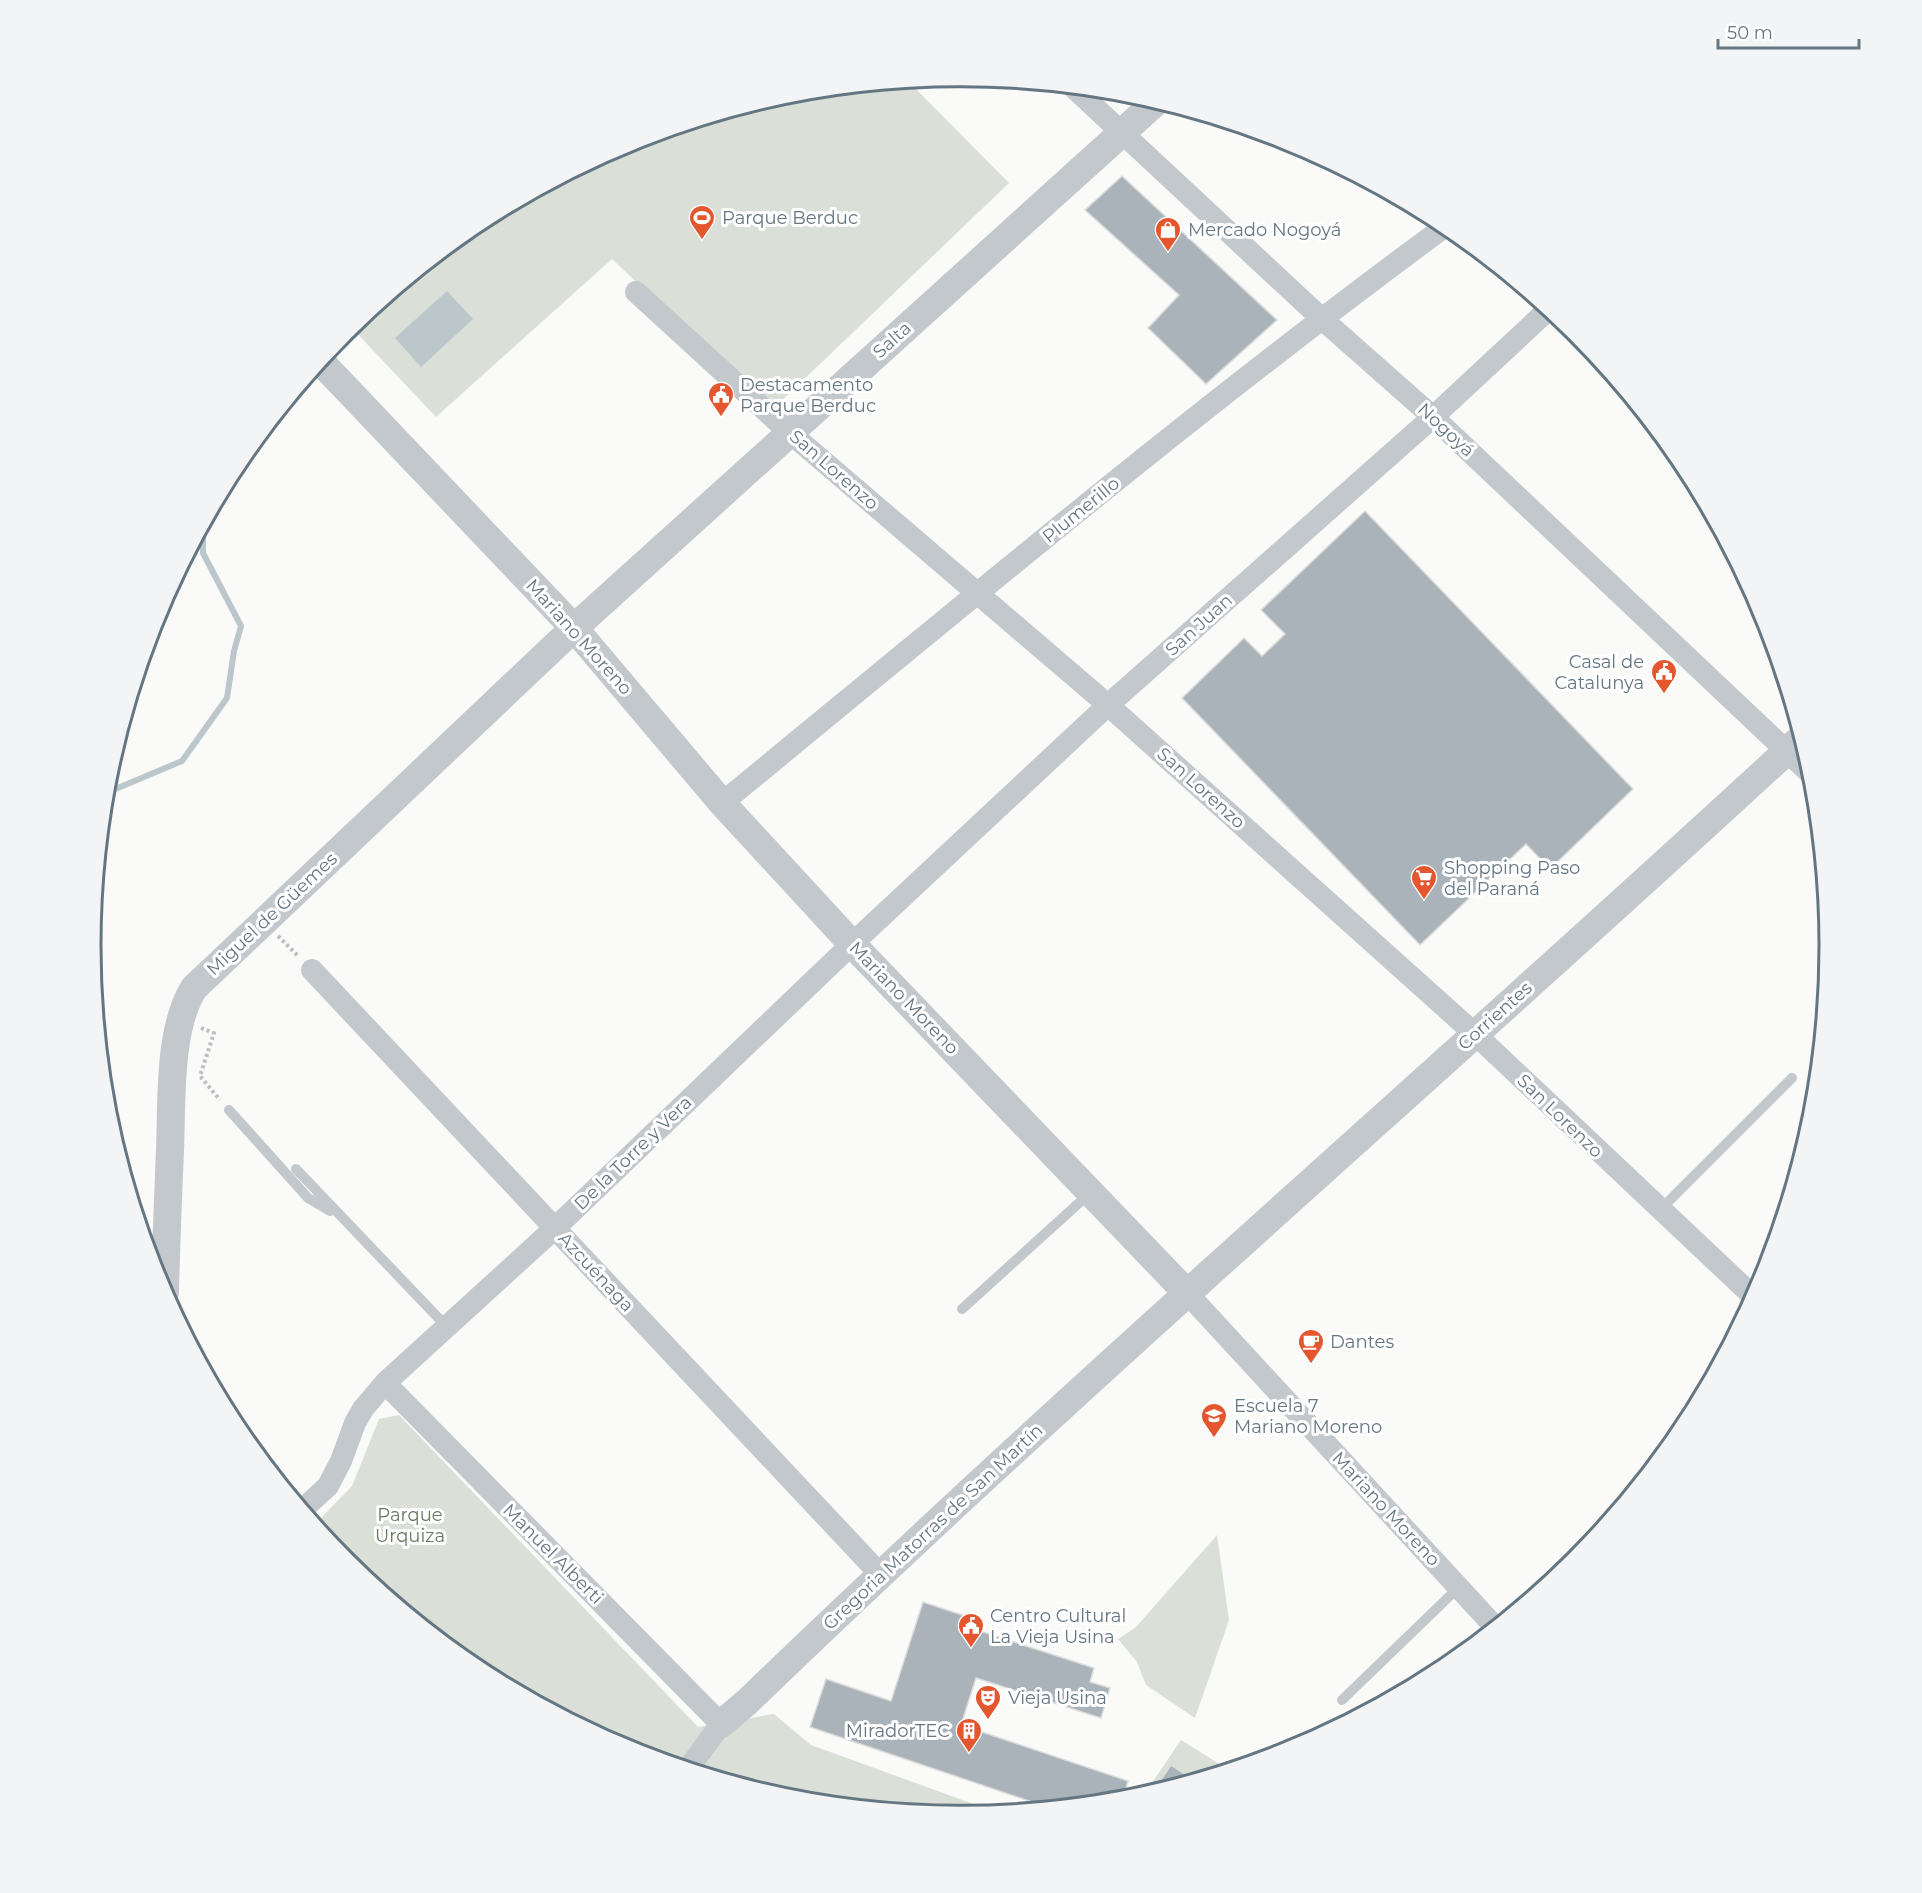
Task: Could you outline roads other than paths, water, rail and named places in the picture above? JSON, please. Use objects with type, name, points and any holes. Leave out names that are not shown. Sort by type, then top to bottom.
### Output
[{"type":"street","name":"Nogoyá","points":[[1083,96],[1321,318],[1794,744]]},
{"type":"street","name":"Salta","points":[[574,628],[1149,108]]},
{"type":"street","name":"Plumerillo","points":[[722,802],[977,593],[1321,318],[1438,231]]},
{"type":"street","name":"San Lorenzo","points":[[636,292],[789,432],[1108,705],[1475,1034],[1748,1291]]},
{"type":"street","name":"San Juan","points":[[852,944],[1108,705],[1433,417],[1544,315]]},
{"type":"street","name":"Mariano Moreno","points":[[326,368],[574,628],[722,802],[852,944],[1187,1293],[1491,1622]]},
{"type":"street","name":"Miguel de Güemes","points":[[163,1264],[173,1070],[180,1020],[186,1001],[194,988],[574,628]]},
{"type":"street","name":"Corrientes","points":[[1187,1293],[1794,744]]},
{"type":"street","name":"De la Torre y Vera","points":[[308,1505],[328,1486],[355,1423],[363,1409],[385,1383],[555,1228],[852,944]]},
{"type":"street","name":"Azcuénaga","points":[[312,970],[880,1574]]},
{"type":"street","name":"Gregoria Matorras de San Martín","points":[[692,1762],[721,1724],[747,1702],[880,1574],[1187,1293]]},
{"type":"street","name":"Manuel Alberti","points":[[385,1383],[721,1724]]},
{"type":"lane","points":[[1660,1210],[1792,1078]]},
{"type":"lane","points":[[229,1110],[308,1198],[343,1219]]},
{"type":"lane","points":[[296,1169],[447,1327]]},
{"type":"lane","points":[[962,1309],[1091,1193]]},
{"type":"lane","points":[[1342,1700],[1459,1587]]},
{"type":"waterway","points":[[116,789],[182,761],[227,698],[234,651],[241,626],[203,553],[203,542]]},
{"type":"place","name":"Parque Berduc","points":[[702,241]]},
{"type":"place","name":"Mercado Nogoyá","points":[[1168,253]]},
{"type":"place","name":"Destacamento Parque Berduc","points":[[721,418]]},
{"type":"place","name":"Casal de Catalunya","points":[[1664,695]]},
{"type":"place","name":"Shopping Paso del Paraná","points":[[1424,901]]},
{"type":"place","name":"Dantes","points":[[1311,1365]]},
{"type":"place","name":"Escuela 7 Mariano Moreno","points":[[1214,1439]]},
{"type":"place","name":"Centro Cultural La Vieja Usina","points":[[971,1649]]},
{"type":"place","name":"Vieja Usina","points":[[988,1721]]},
{"type":"place","name":"MiradorTEC","points":[[969,1754]]},
{"type":"park label","name":"Parque Urquiza","points":[[410,1525]]}]
